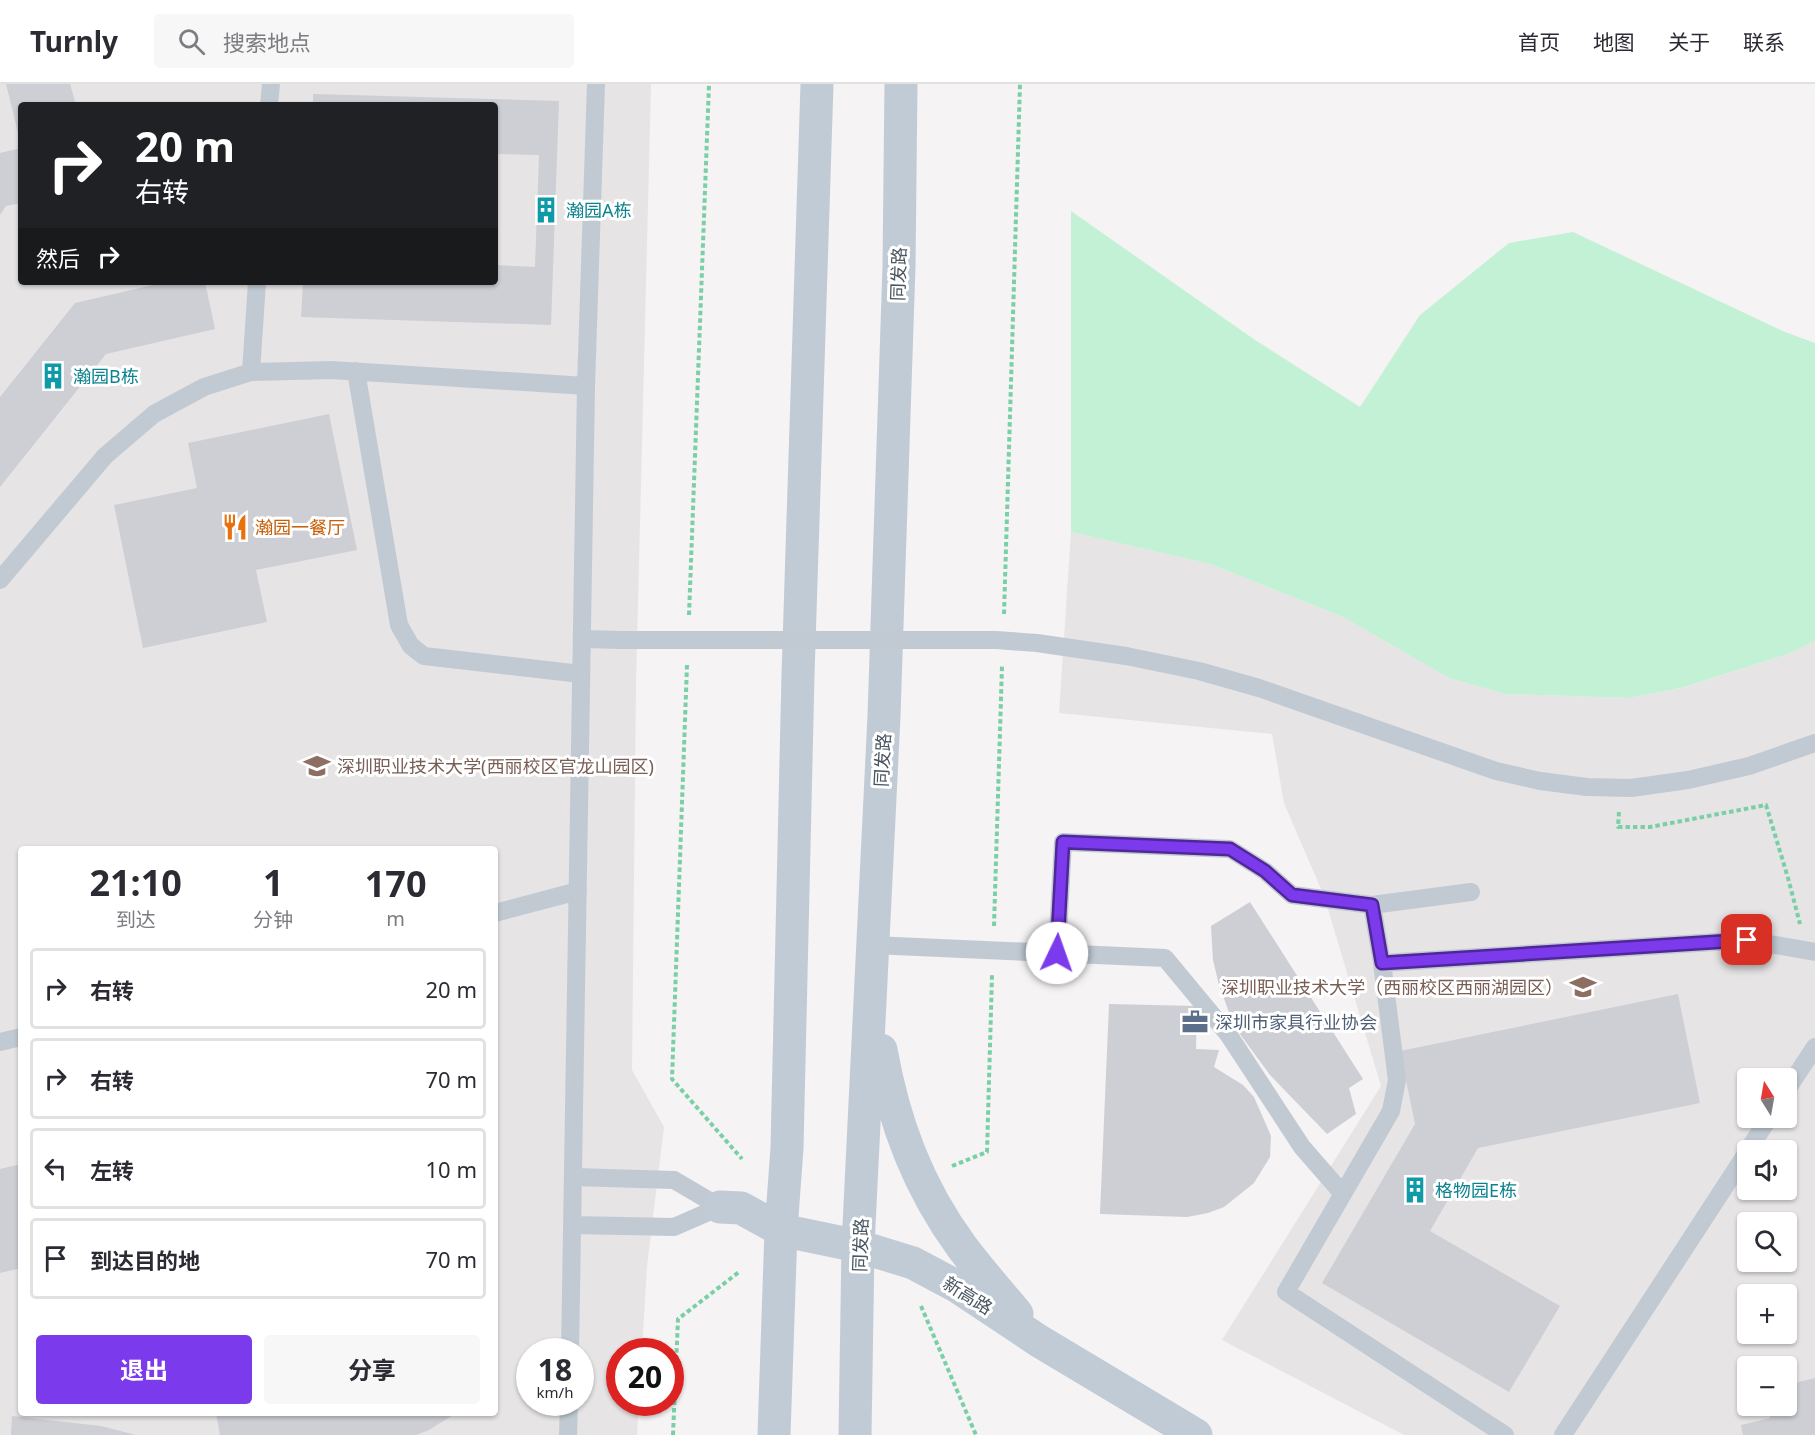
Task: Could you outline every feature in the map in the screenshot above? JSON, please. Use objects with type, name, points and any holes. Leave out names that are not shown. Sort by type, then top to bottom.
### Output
[{"type":"main road","points":[[774,1435],[781,1230],[787,1148],[798,675],[817,84]]},
{"type":"main road","name":"同发路","points":[[855,1435],[858,1246],[884,704],[898,278],[901,84]]},
{"type":"main road","points":[[872,979],[885,1073],[895,1116],[910,1158],[934,1205],[962,1248],[1039,1341]]},
{"type":"main road","name":"新高路","points":[[720,1207],[741,1208],[781,1230],[858,1246],[913,1263],[958,1287],[1039,1341],[1196,1435]]},
{"type":"lane","points":[[269,102],[271,84]]},
{"type":"lane","points":[[570,1338],[586,386],[596,84]]},
{"type":"lane","points":[[250,372],[257,285]]},
{"type":"lane","points":[[0,580],[105,456],[154,414],[204,387],[250,372],[356,371],[586,386]]},
{"type":"lane","points":[[356,371],[399,625],[411,646],[424,656],[581,674]]},
{"type":"lane","points":[[583,639],[996,640],[1037,643],[1126,656],[1199,671],[1259,688],[1496,771],[1540,781],[1587,787],[1621,787],[1688,780],[1738,769],[1815,743]]},
{"type":"lane","points":[[1057,953],[1063,842],[1230,849],[1265,871],[1292,895],[1372,905],[1471,891]]},
{"type":"lane","points":[[498,912],[578,891]]},
{"type":"lane","points":[[1372,905],[1397,1080],[1391,1111],[1286,1292],[1504,1435]]},
{"type":"lane","points":[[1382,963],[1747,940],[1810,950]]},
{"type":"lane","points":[[873,945],[1165,958],[1228,1034],[1302,1147],[1343,1194]]},
{"type":"lane","points":[[0,1042],[18,1038]]},
{"type":"lane","points":[[1797,1074],[1815,1047]]},
{"type":"lane","points":[[1563,1435],[1737,1168]]},
{"type":"lane","points":[[574,1177],[674,1180],[720,1207]]},
{"type":"lane","points":[[573,1225],[674,1227],[720,1207]]},
{"type":"lane","points":[[568,1435],[569,1416]]},
{"type":"path","points":[[1621,787],[1618,827],[1650,827],[1766,805],[1810,950]]},
{"type":"path","points":[[673,1435],[678,1319],[739,1272]]},
{"type":"path","points":[[919,1301],[976,1435]]},
{"type":"shaded area","name":"深圳职业技术大学(西丽校区官龙山园区)","points":[[0,84],[651,84],[636,683],[632,1070],[664,1127],[647,1266],[643,1338],[606,1338],[606,1416],[638,1416],[637,1435],[0,1435]]},
{"type":"shaded area","name":"深圳职业技术大学（西丽校区西丽湖园区）","points":[[1071,532],[1210,564],[1343,617],[1449,678],[1505,694],[1629,698],[1682,688],[1788,654],[1815,641],[1815,1435],[1404,1435],[1222,1340],[1381,1086],[1324,896],[1284,803],[1272,734],[1059,713]]},
{"type":"green space","points":[[1071,211],[1255,340],[1360,407],[1420,315],[1509,243],[1573,232],[1785,332],[1815,343],[1815,641],[1788,654],[1681,688],[1629,698],[1505,694],[1449,678],[1343,617],[1210,564],[1071,532]]},
{"type":"building","points":[[6,84],[70,84],[75,102],[18,102],[18,133]]},
{"type":"building","name":"瀚园A栋","points":[[313,94],[559,101],[551,325],[301,317],[303,285],[498,285],[498,265],[535,267],[539,155],[498,154],[498,102],[313,102]]},
{"type":"building","points":[[18,149],[18,204],[6,206],[0,215],[0,153]]},
{"type":"building","name":"瀚园B栋","points":[[153,285],[206,285],[215,329],[106,354],[0,487],[0,397],[75,303]]},
{"type":"building","name":"瀚园一餐厅","points":[[329,414],[357,550],[256,570],[267,622],[143,648],[114,505],[197,488],[188,443]]},
{"type":"building","points":[[1250,902],[1363,1079],[1349,1088],[1356,1114],[1327,1134],[1270,1075],[1234,1026],[1219,985],[1213,960],[1211,926]]},
{"type":"building","name":"格物园E栋","points":[[1678,994],[1700,1103],[1478,1148],[1430,1231],[1560,1306],[1509,1392],[1322,1283],[1415,1124],[1400,1051]]},
{"type":"building","points":[[1109,1004],[1197,1006],[1196,1049],[1219,1050],[1214,1067],[1243,1085],[1254,1097],[1271,1136],[1270,1157],[1254,1183],[1224,1207],[1187,1217],[1100,1214]]},
{"type":"building","points":[[18,1165],[18,1269],[0,1273],[0,1169]]},
{"type":"building","points":[[1815,1378],[1815,1435],[1743,1435],[1741,1425],[1770,1418],[1770,1416],[1797,1416],[1797,1382]]},
{"type":"building","points":[[12,1416],[101,1426],[136,1435],[11,1435]]},
{"type":"building","points":[[217,1416],[451,1416],[416,1435],[220,1435]]},
{"type":"place","name":"瀚园A栋","points":[[546,210]]},
{"type":"place","name":"瀚园B栋","points":[[53,376]]},
{"type":"place","name":"瀚园一餐厅","points":[[235,527]]},
{"type":"place","name":"深圳职业技术大学(西丽校区官龙山园区)","points":[[317,766]]},
{"type":"place","name":"深圳职业技术大学（西丽校区西丽湖园区）","points":[[1583,987]]},
{"type":"place","name":"深圳市家具行业协会","points":[[1195,1022]]},
{"type":"place","name":"格物园E栋","points":[[1415,1190]]},
{"type":"route","points":[[1057,953],[1063,842],[1230,849],[1265,871],[1292,895],[1372,905],[1382,963],[1747,940]]}]
